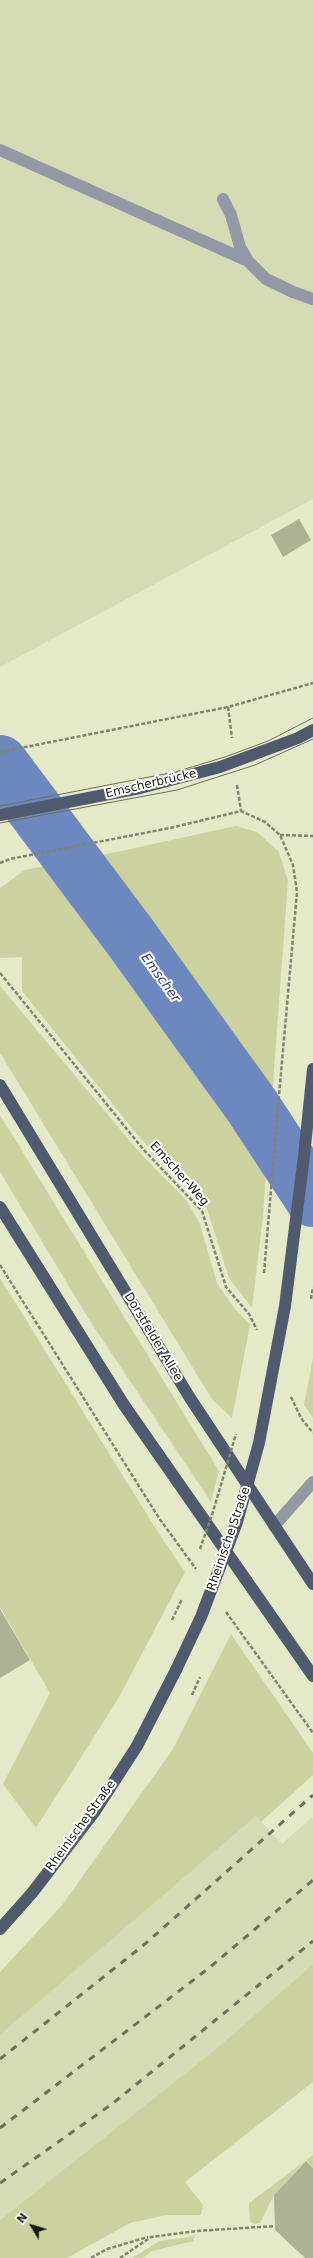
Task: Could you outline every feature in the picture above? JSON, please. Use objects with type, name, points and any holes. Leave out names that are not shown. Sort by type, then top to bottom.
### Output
[{"type":"main road","points":[[298,738],[313,730]]},
{"type":"main road","points":[[298,738],[313,742]]},
{"type":"main road","name":"Emscherbrücke","points":[[1,816],[140,788],[235,763],[298,738]]},
{"type":"main road","name":"Rheinische Straße","points":[[0,1929],[32,1893],[95,1811],[137,1746],[202,1617],[237,1522],[259,1443],[285,1306],[304,1156],[313,1069]]},
{"type":"main road","name":"Dorstfelder Allee","points":[[0,1085],[190,1398],[313,1584]]},
{"type":"main road","points":[[0,1207],[124,1405],[254,1594],[313,1676]]},
{"type":"lane","points":[[0,150],[248,261]]},
{"type":"lane","points":[[223,199],[231,215],[240,247],[248,261],[266,279],[293,292],[313,299]]},
{"type":"lane","points":[[274,1526],[313,1482]]},
{"type":"path","points":[[0,752],[99,734],[228,707],[313,682]]},
{"type":"path","points":[[228,707],[230,722]]},
{"type":"path","points":[[239,797],[241,811]]},
{"type":"path","points":[[0,863],[10,859],[170,828],[241,811],[266,822],[280,835],[293,865],[297,892],[264,1275]]},
{"type":"path","points":[[280,835],[313,836]]},
{"type":"path","name":"Emscher-Weg","points":[[0,973],[144,1149],[202,1211],[226,1287],[249,1314],[260,1335]]},
{"type":"path","points":[[0,1265],[159,1518],[200,1575]]},
{"type":"path","points":[[256,1334],[258,1320]]},
{"type":"path","points":[[287,1390],[301,1418],[313,1433]]},
{"type":"path","points":[[200,1550],[212,1515],[237,1428]]},
{"type":"path","points":[[192,1571],[195,1564]]},
{"type":"path","points":[[170,1626],[184,1592]]},
{"type":"path","points":[[222,1606],[313,1733]]},
{"type":"path","points":[[91,2258],[107,2249],[151,2236],[197,2231],[275,2226]]},
{"type":"path","points":[[120,2258],[151,2236]]},
{"type":"shaded area","points":[[0,0],[313,0],[313,499],[0,667]]},
{"type":"shaded area","points":[[236,826],[257,832],[279,852],[288,881],[270,1124],[182,1001],[178,984],[84,859]]},
{"type":"shaded area","points":[[60,863],[122,939],[201,1061],[267,1155],[263,1216],[252,1308],[229,1278],[206,1206],[140,1138],[22,991],[22,957],[0,958],[0,888],[25,870]]},
{"type":"shaded area","points":[[0,986],[139,1152],[187,1201],[200,1224],[217,1283],[231,1304],[250,1325],[232,1418],[212,1399],[0,1053]]},
{"type":"shaded area","points":[[0,1115],[219,1471],[211,1502],[90,1321],[0,1172]]},
{"type":"shaded area","points":[[0,1278],[156,1529],[185,1572],[118,1699],[36,1828],[3,1784],[50,1693],[0,1607]]},
{"type":"shaded area","points":[[313,1358],[313,1418],[304,1405]]},
{"type":"shaded area","points":[[231,1634],[313,1753],[313,1775],[261,1822],[256,1816],[0,2035],[0,1972],[63,1904],[173,1749]]},
{"type":"shaded area","points":[[256,1816],[282,1844],[311,1818],[313,1820],[313,1964],[216,2049],[0,2220],[0,2035]]},
{"type":"shaded area","points":[[313,1964],[313,2082],[185,2182],[203,2205],[201,2215],[167,2215],[130,2223],[67,2258],[0,2258],[0,2220],[216,2049]]},
{"type":"shaded area","points":[[313,2155],[313,2167],[306,2160]]},
{"type":"shaded area","points":[[305,2161],[274,2195],[260,2223],[255,2224],[250,2222],[249,2203]]},
{"type":"shaded area","points":[[195,2236],[193,2241],[152,2251],[143,2258],[132,2258],[160,2241]]},
{"type":"building","points":[[299,519],[311,540],[283,557],[271,535]]},
{"type":"building","points":[[0,1609],[30,1660],[0,1678]]},
{"type":"building","points":[[306,2161],[313,2168],[313,2258],[305,2258],[275,2230],[274,2195]]},
{"type":"waterway","name":"Emscher","points":[[0,763],[128,934],[252,1106],[313,1199]]},
{"type":"tram line","points":[[0,806],[175,772],[225,757],[268,741],[313,718]]},
{"type":"tram line","points":[[0,823],[177,790],[255,765],[313,739]]},
{"type":"railway","points":[[0,2059],[145,1944],[313,1795]]},
{"type":"railway","points":[[0,2128],[209,1968],[313,1880]]},
{"type":"railway","points":[[0,2183],[112,2104],[313,1941]]}]
